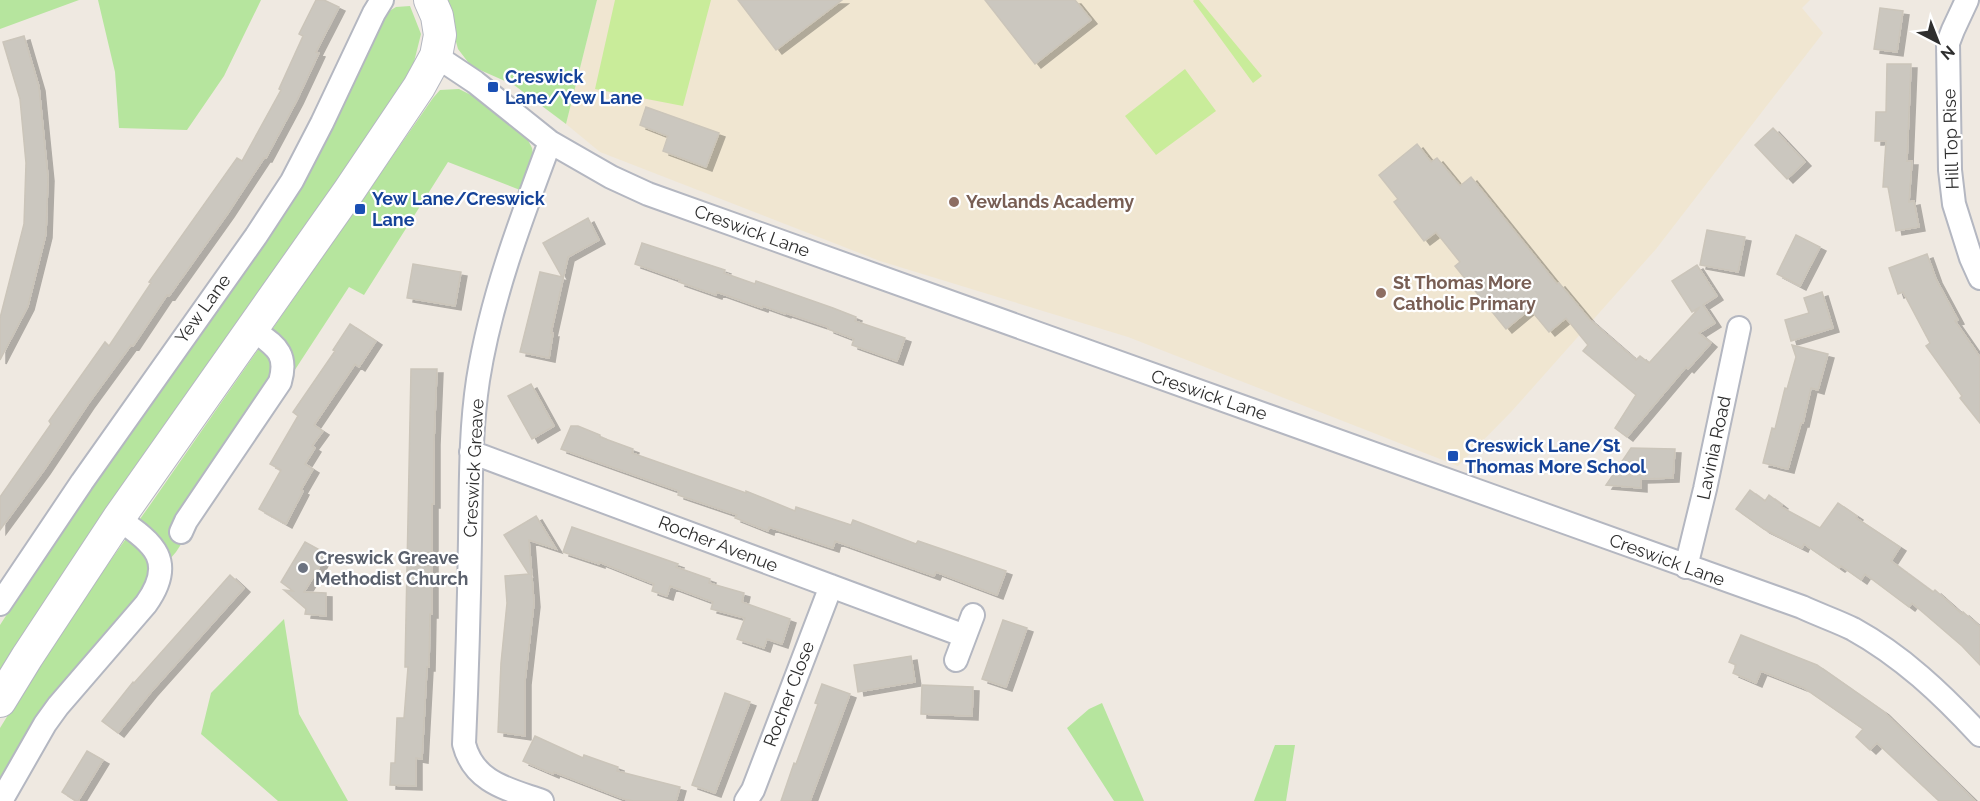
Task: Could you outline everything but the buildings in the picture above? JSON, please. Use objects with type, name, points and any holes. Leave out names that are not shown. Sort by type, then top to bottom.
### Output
[{"type":"main road","points":[[0,701],[118,519],[349,191],[419,87],[436,56],[440,35],[437,16],[430,0]]},
{"type":"street","name":"Yew Lane","points":[[0,604],[82,482],[256,236],[292,181],[382,0]]},
{"type":"street","name":"Hill Top Rise","points":[[1967,0],[1948,43],[1950,170],[1954,204],[1971,258],[1980,278]]},
{"type":"street","name":"Creswick Lane","points":[[436,56],[475,82],[550,142],[611,177],[648,194],[1802,607],[1852,629],[1888,651],[1923,677],[1980,735]]},
{"type":"street","name":"Creswick Greave","points":[[542,801],[499,785],[474,767],[467,757],[464,744],[471,452],[478,380],[514,241],[550,142]]},
{"type":"street","points":[[181,532],[186,520],[280,382],[284,369],[282,357],[277,348],[251,328]]},
{"type":"street","name":"Lavinia Road","points":[[1686,567],[1740,328]]},
{"type":"street","name":"Rocher Avenue","points":[[471,452],[965,636]]},
{"type":"street","points":[[1,801],[45,724],[72,688],[146,604],[160,579],[162,568],[159,557],[136,531],[118,519]]},
{"type":"street","name":"Rocher Close","points":[[746,801],[753,790],[831,586]]},
{"type":"street","points":[[956,660],[973,615]]},
{"type":"shaded area","name":"Yewlands Academy","points":[[597,0],[1810,0],[1802,8],[1823,33],[1656,249],[1511,412],[1458,466],[1128,337],[880,261],[600,152],[566,124]]},
{"type":"green space","points":[[0,0],[79,0],[0,29]]},
{"type":"green space","points":[[98,0],[261,0],[224,76],[187,130],[119,128],[115,72]]},
{"type":"green space","points":[[443,0],[597,0],[566,124],[514,85],[471,66],[458,49]]},
{"type":"green space","points":[[615,0],[711,0],[683,106],[595,89]]},
{"type":"green space","points":[[1194,0],[1199,0],[1262,76],[1253,83]]},
{"type":"green space","points":[[410,6],[421,34],[414,62],[401,89],[122,485],[0,670],[0,625],[90,486],[383,15],[396,7]]},
{"type":"green space","points":[[1185,69],[1216,111],[1156,155],[1125,116]]},
{"type":"green space","points":[[459,89],[475,97],[527,138],[534,159],[520,190],[448,162],[364,295],[349,287],[176,552],[127,609],[0,790],[0,728],[56,637],[433,98],[440,90]]},
{"type":"green space","points":[[284,619],[299,714],[348,801],[278,801],[201,734],[211,693]]},
{"type":"green space","points":[[1102,703],[1144,801],[1114,801],[1067,728],[1089,709]]},
{"type":"green space","points":[[1275,745],[1295,745],[1286,801],[1254,801]]},
{"type":"place","name":"Creswick Lane/Yew Lane","points":[[493,87]]},
{"type":"place","name":"Yewlands Academy","points":[[954,202]]},
{"type":"place","name":"Yew Lane/Creswick Lane","points":[[360,209]]},
{"type":"place","name":"St Thomas More Catholic Primary","points":[[1381,293]]},
{"type":"place","name":"Creswick Lane/St Thomas More School","points":[[1453,456]]},
{"type":"place","name":"Creswick Greave Methodist Church","points":[[303,568]]}]
